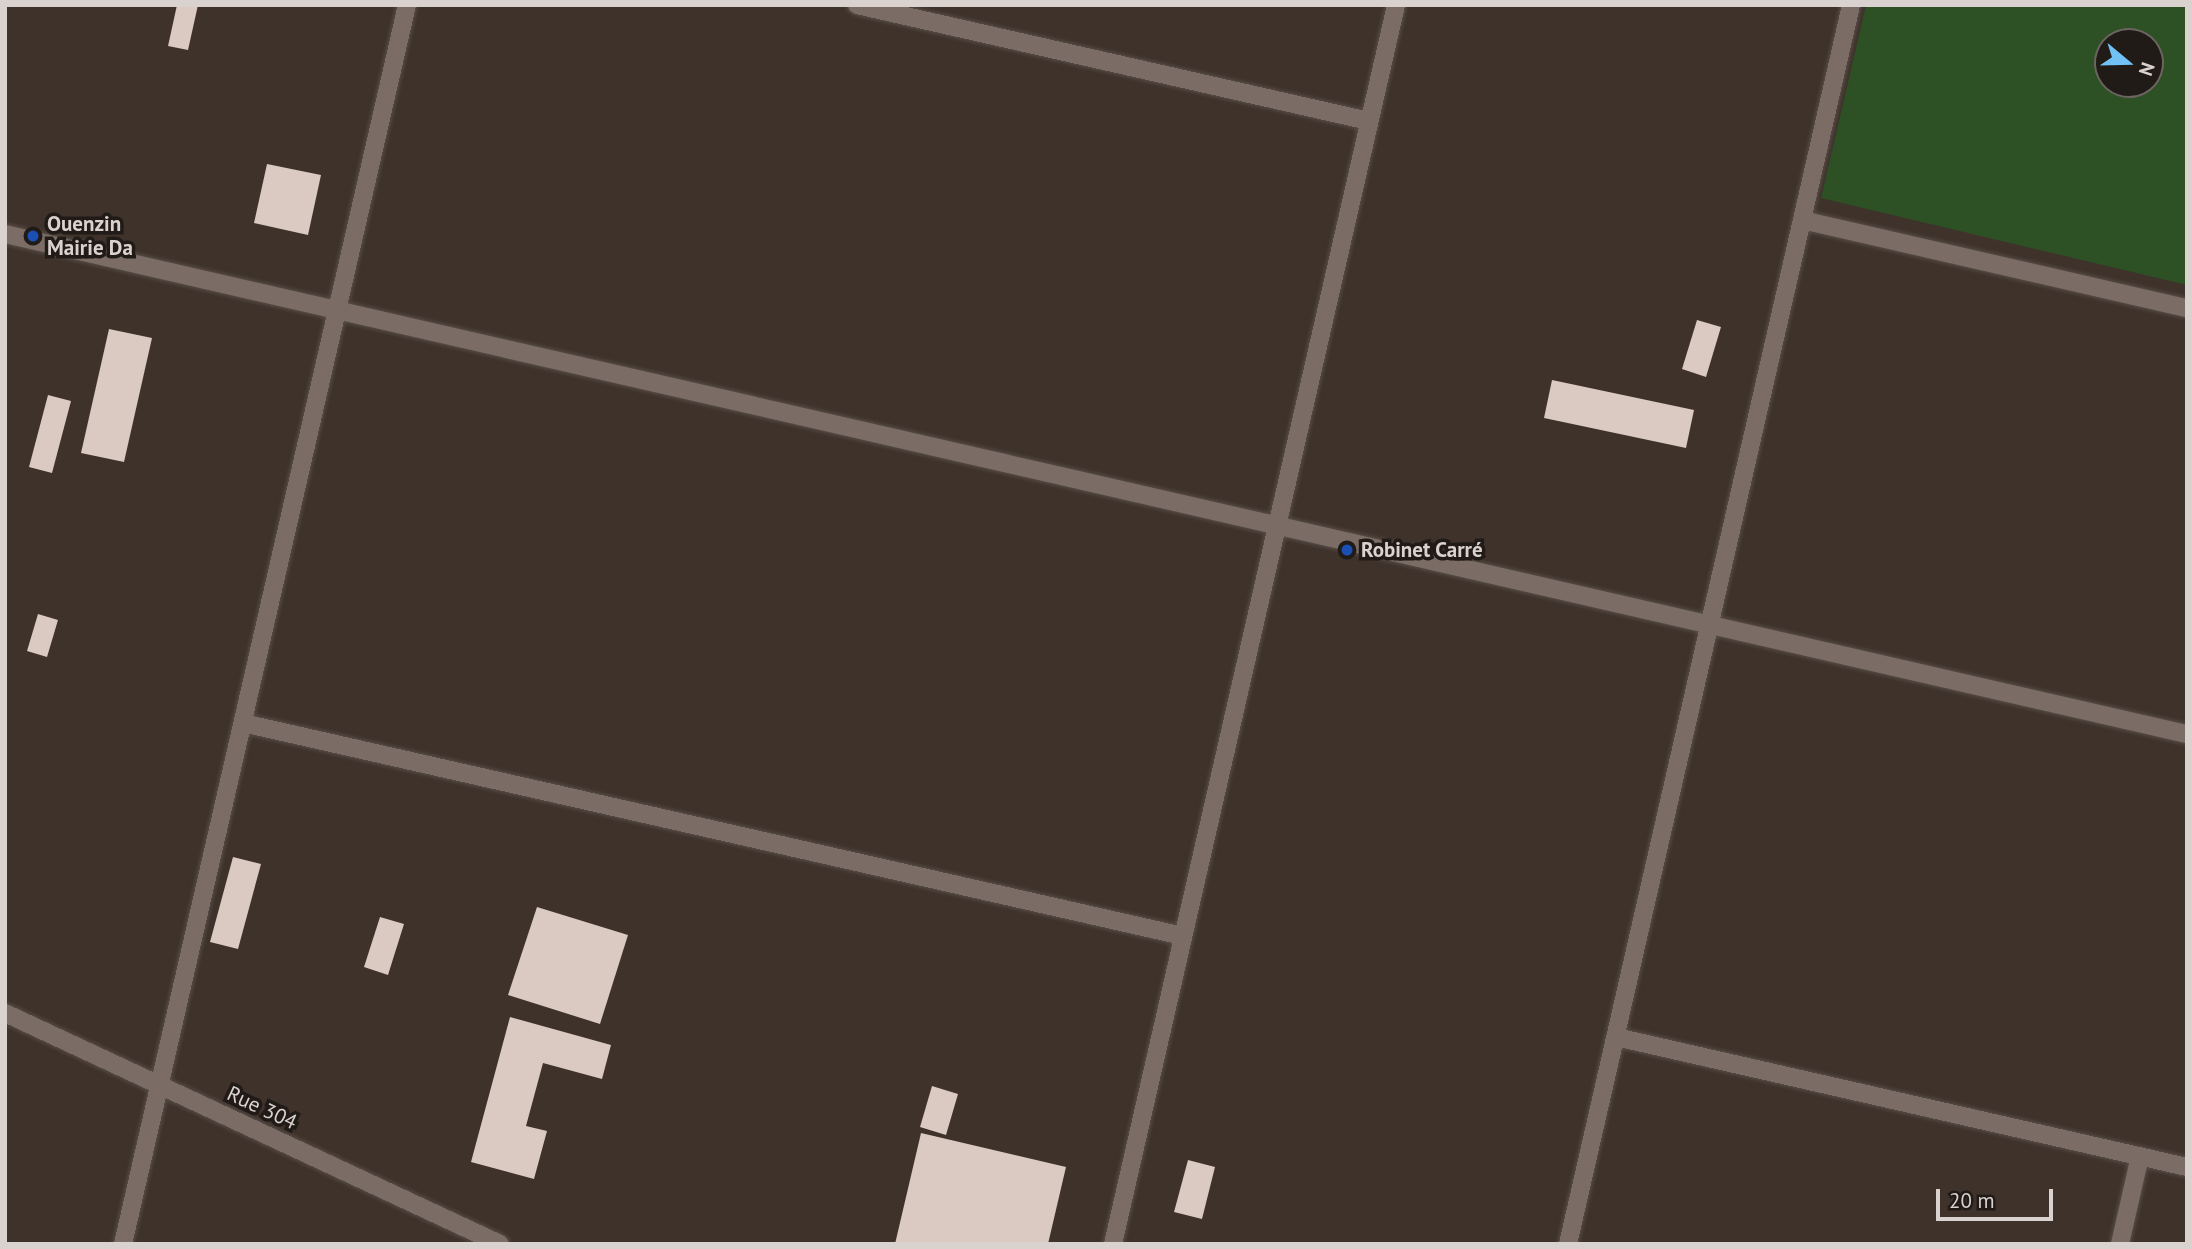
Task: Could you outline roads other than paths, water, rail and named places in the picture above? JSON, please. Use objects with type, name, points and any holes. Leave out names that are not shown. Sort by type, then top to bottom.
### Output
[{"type":"street","points":[[124,1244],[407,5]]},
{"type":"street","points":[[857,5],[938,14],[1369,121]]},
{"type":"street","points":[[1112,1244],[1396,5]]},
{"type":"street","points":[[1568,1244],[1851,5]]},
{"type":"street","points":[[1802,220],[2187,308]]},
{"type":"street","points":[[5,234],[2187,734]]},
{"type":"street","points":[[243,723],[1183,936]]},
{"type":"street","name":"Rue 304","points":[[5,1013],[500,1244]]},
{"type":"street","points":[[1616,1037],[2187,1167]]},
{"type":"street","points":[[2120,1244],[2140,1156]]},
{"type":"place","name":"Ouenzin Mairie Da","points":[[33,236]]},
{"type":"place","name":"Robinet Carré","points":[[1347,550]]}]
